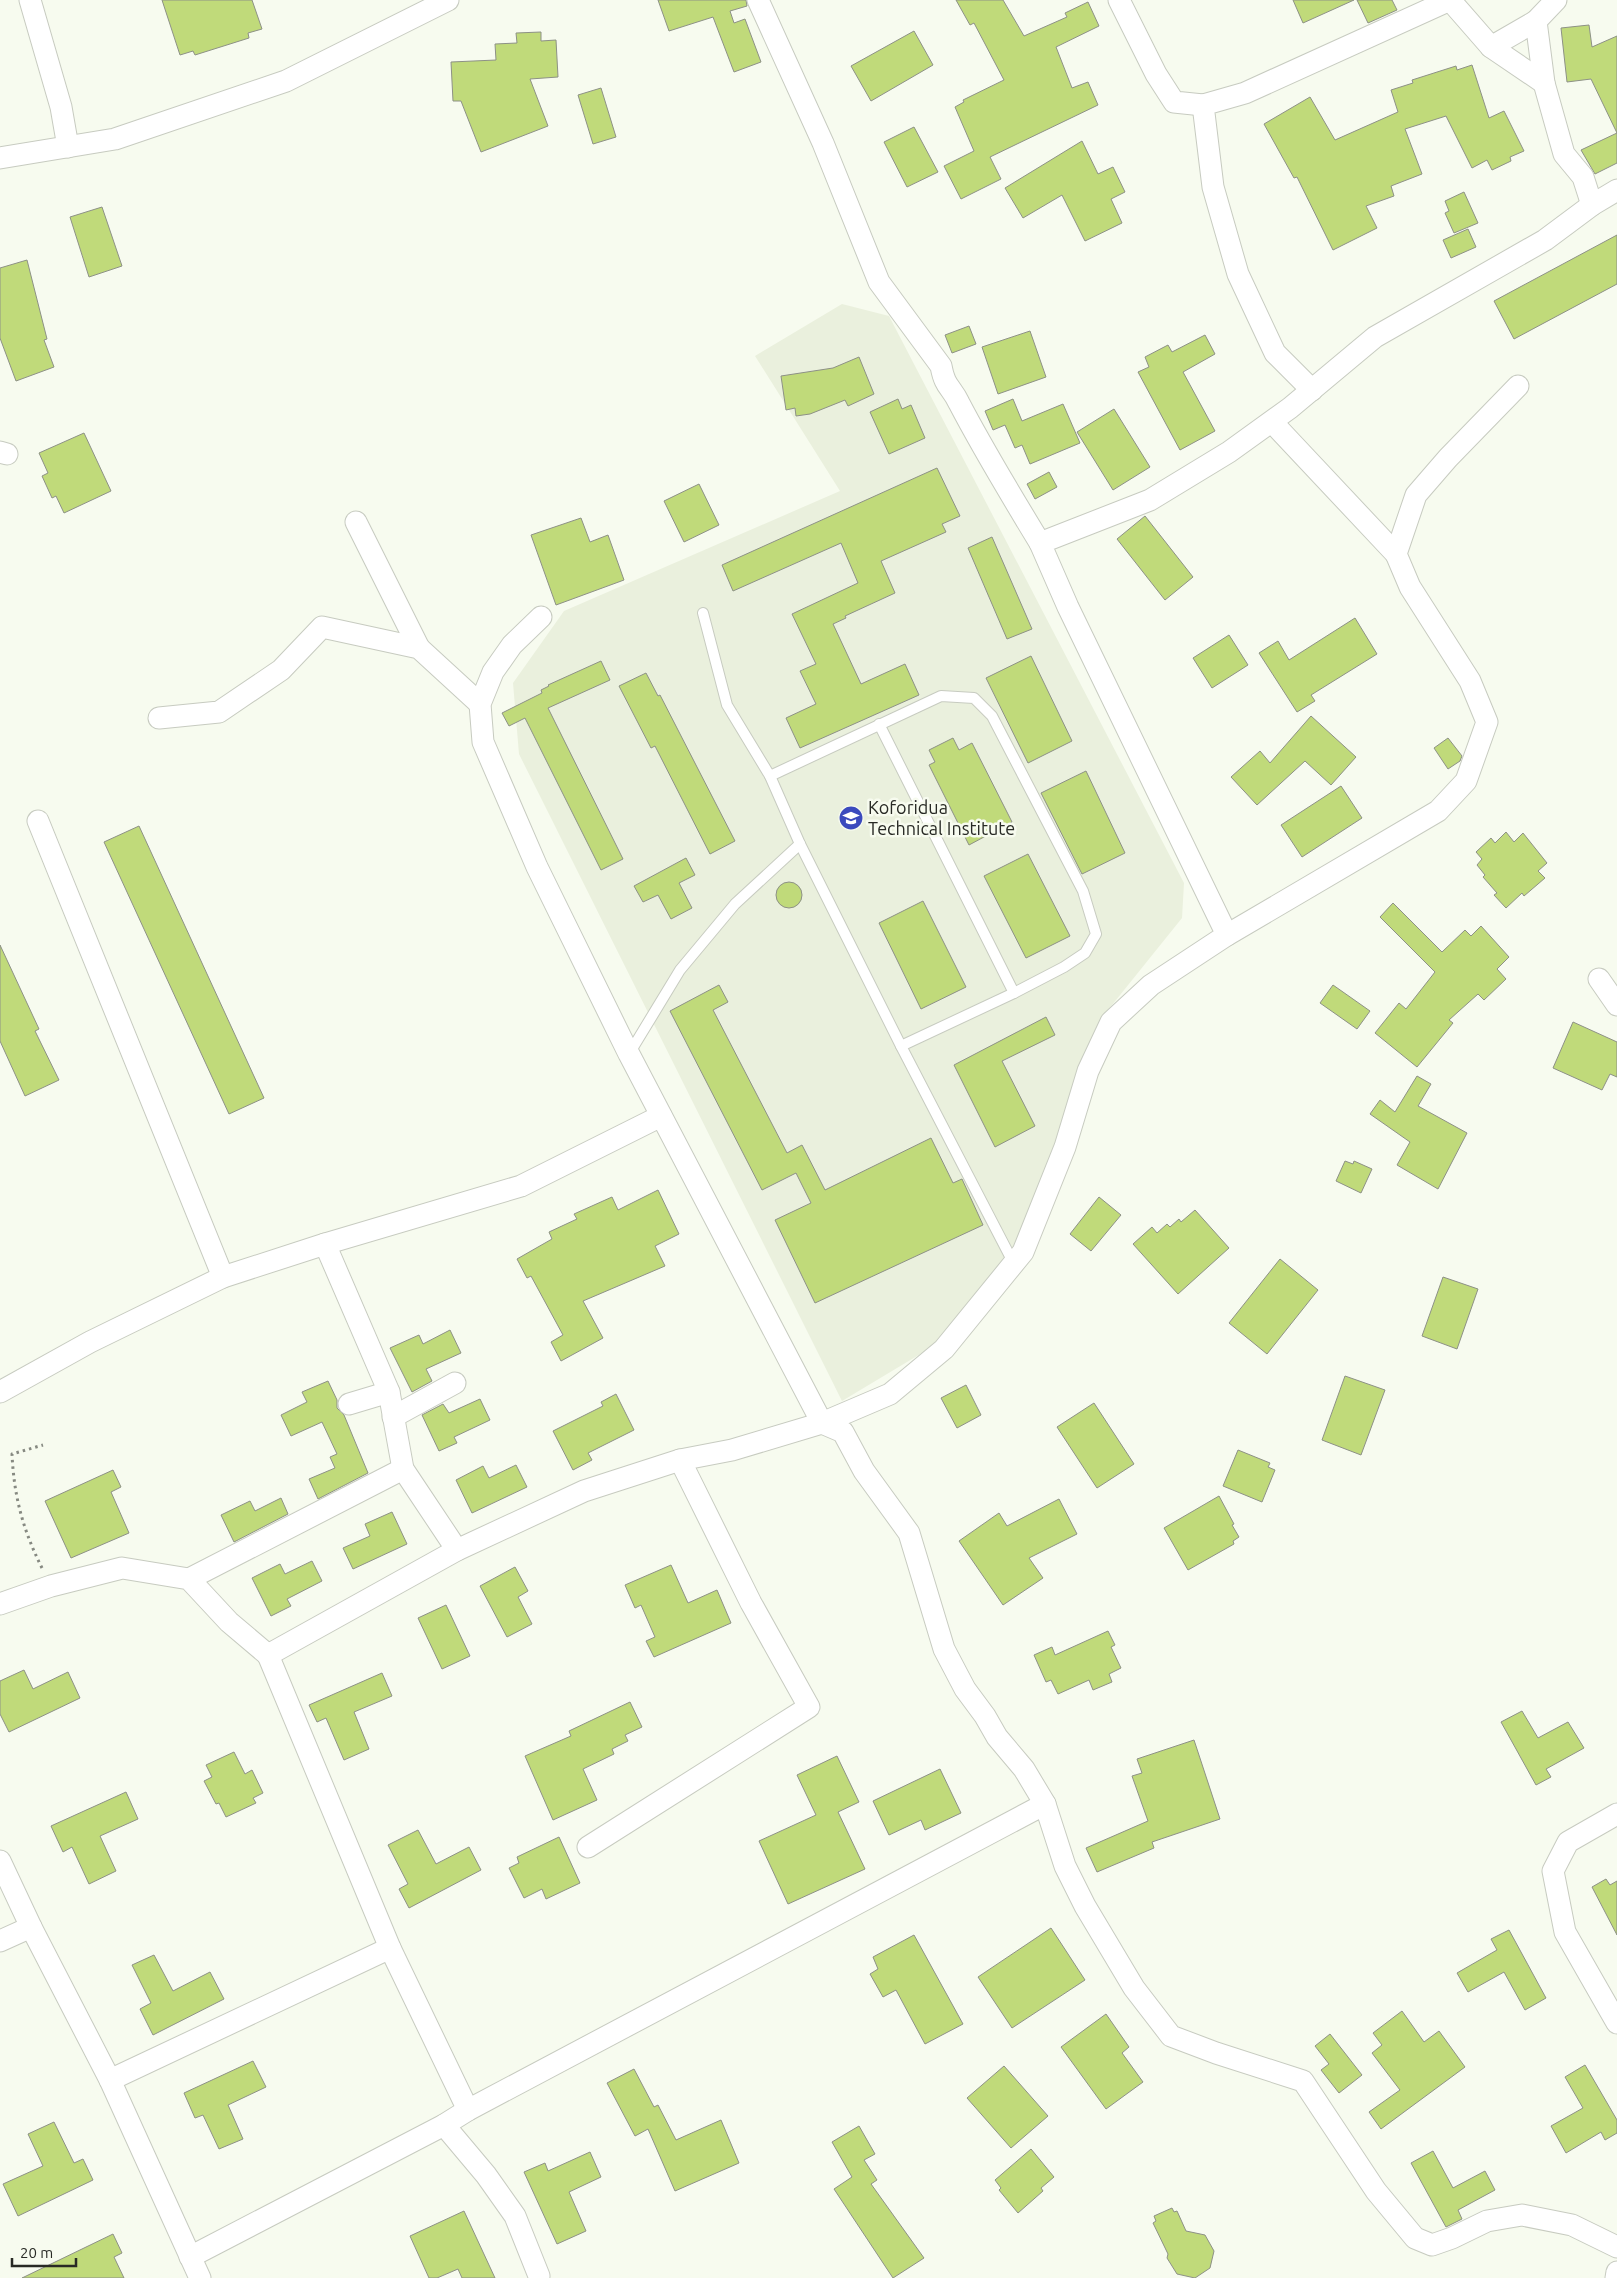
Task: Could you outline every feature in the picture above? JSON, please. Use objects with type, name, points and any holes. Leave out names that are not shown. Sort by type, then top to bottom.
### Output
[{"type":"street","points":[[30,0],[62,107],[68,147]]},
{"type":"street","points":[[0,158],[115,138],[286,81],[448,0]]},
{"type":"street","points":[[758,0],[823,143],[878,282],[941,366],[944,383],[957,398],[978,438],[1040,543],[1068,607],[1227,935]]},
{"type":"street","points":[[1119,0],[1156,74],[1174,102],[1203,104],[1245,93],[1450,0],[1491,47],[1544,83]]},
{"type":"street","points":[[1491,47],[1536,21],[1556,0]]},
{"type":"street","points":[[1536,21],[1544,83],[1564,154],[1583,178],[1592,205]]},
{"type":"street","points":[[1203,104],[1213,187],[1238,274],[1276,353],[1312,390]]},
{"type":"street","points":[[1040,543],[1150,500],[1229,452],[1272,422],[1375,338],[1545,240],[1592,205],[1617,190]]},
{"type":"street","points":[[1396,554],[1416,495],[1448,458],[1518,386]]},
{"type":"street","points":[[268,1655],[457,1550],[584,1491],[680,1460],[732,1450],[822,1423],[890,1394],[944,1349],[1024,1252],[1065,1147],[1088,1071],[1111,1022],[1151,985],[1227,935],[1438,811],[1466,781],[1488,722],[1470,682],[1410,587],[1396,554],[1272,422]]},
{"type":"street","points":[[356,522],[419,648],[480,704]]},
{"type":"street","points":[[541,618],[512,645],[493,672],[480,704],[483,742],[536,867],[629,1054],[822,1423],[844,1432],[864,1472],[909,1533],[944,1649],[965,1688],[997,1737],[1024,1769],[1045,1804],[1065,1866],[1085,1906],[1134,1988],[1171,2036],[1303,2081],[1376,2191],[1415,2238],[1432,2245],[1452,2238],[1487,2221],[1522,2215],[1572,2225],[1617,2247]]},
{"type":"street","points":[[160,718],[219,712],[281,670],[322,627],[419,648]]},
{"type":"street","points":[[38,821],[223,1277]]},
{"type":"street","points":[[1599,979],[1617,1005]]},
{"type":"street","points":[[0,1392],[90,1342],[223,1277],[325,1244],[521,1186],[661,1116]]},
{"type":"street","points":[[325,1244],[389,1392],[403,1469],[457,1550]]},
{"type":"street","points":[[393,1417],[456,1383]]},
{"type":"street","points":[[349,1404],[389,1392]]},
{"type":"street","points":[[588,1847],[808,1707],[751,1603],[680,1460]]},
{"type":"street","points":[[0,1604],[51,1586],[122,1568],[189,1579],[403,1469]]},
{"type":"street","points":[[189,1579],[229,1622],[268,1655],[390,1948],[468,2110]]},
{"type":"street","points":[[190,2257],[444,2125],[468,2110],[1045,1804]]},
{"type":"street","points":[[1617,1814],[1568,1842],[1553,1871],[1564,1932],[1617,2023]]},
{"type":"street","points":[[0,1861],[31,1927],[110,2080],[200,2278]]},
{"type":"street","points":[[0,1941],[31,1927]]},
{"type":"street","points":[[110,2080],[390,1948]]},
{"type":"street","points":[[444,2125],[486,2175],[515,2216],[539,2276]]},
{"type":"street","points":[[1616,2278],[1617,2272]]},
{"type":"lane","points":[[703,613],[727,704],[770,776],[800,844],[901,1046],[1014,1264]]},
{"type":"lane","points":[[770,776],[941,696],[974,698],[992,716],[1083,891],[1096,934],[1085,953],[1064,967],[1014,993],[901,1046]]},
{"type":"lane","points":[[879,724],[1014,993]]},
{"type":"lane","points":[[629,1054],[680,970],[735,904],[800,844]]},
{"type":"path","points":[[43,1445],[12,1454],[13,1486],[27,1537],[51,1586]]},
{"type":"shaded area","name":"Koforidua Technical Institute","points":[[842,304],[889,316],[1184,883],[1182,918],[1108,1010],[1039,1210],[1010,1257],[932,1347],[842,1401],[519,754],[513,683],[564,611],[840,491],[755,356]]},
{"type":"building","points":[[162,0],[252,0],[262,29],[248,33],[249,38],[195,55],[193,51],[180,55]]},
{"type":"building","points":[[658,0],[746,0],[747,6],[730,11],[734,23],[745,19],[761,62],[734,72],[713,17],[669,31]]},
{"type":"building","points":[[956,0],[1003,0],[1024,36],[1067,17],[1065,13],[1088,2],[1099,26],[1056,47],[1072,88],[1088,82],[1098,105],[990,157],[1001,179],[961,199],[944,166],[974,151],[955,107],[964,102],[963,100],[1004,80],[974,23],[970,25]]},
{"type":"building","points":[[1293,0],[1354,0],[1303,23]]},
{"type":"building","points":[[1357,0],[1392,0],[1397,10],[1368,23]]},
{"type":"building","points":[[1589,25],[1592,47],[1617,36],[1617,133],[1591,79],[1567,82],[1561,28]]},
{"type":"building","points":[[914,31],[933,65],[871,101],[851,66]]},
{"type":"building","points":[[541,32],[541,41],[556,40],[558,77],[530,79],[548,126],[481,152],[461,101],[453,101],[451,62],[496,60],[495,44],[517,43],[516,33]]},
{"type":"building","points":[[1472,65],[1489,118],[1504,111],[1524,151],[1510,157],[1511,161],[1492,170],[1487,160],[1472,168],[1446,116],[1405,129],[1422,174],[1391,186],[1394,196],[1366,206],[1377,228],[1333,250],[1297,177],[1294,178],[1264,124],[1310,97],[1335,140],[1398,112],[1391,90],[1413,83],[1412,80],[1456,66],[1457,70]]},
{"type":"building","points":[[601,88],[616,137],[593,144],[578,95]]},
{"type":"building","points":[[914,127],[938,172],[907,187],[884,142]]},
{"type":"building","points":[[1617,133],[1617,163],[1595,174],[1581,150]]},
{"type":"building","points":[[1082,141],[1098,174],[1113,167],[1125,192],[1111,199],[1122,223],[1085,241],[1062,195],[1023,218],[1005,188]]},
{"type":"building","points":[[1464,192],[1478,223],[1454,233],[1445,213],[1449,211],[1445,201]]},
{"type":"building","points":[[102,207],[122,266],[89,277],[70,217]]},
{"type":"building","points":[[1468,229],[1476,247],[1451,258],[1443,240]]},
{"type":"building","points":[[1617,235],[1617,284],[1514,339],[1494,301]]},
{"type":"building","points":[[27,260],[47,339],[44,340],[54,367],[16,381],[0,338],[0,268]]},
{"type":"building","points":[[969,326],[976,344],[952,353],[945,335]]},
{"type":"building","points":[[1030,331],[1046,377],[998,394],[982,347]]},
{"type":"building","points":[[1205,335],[1215,354],[1183,372],[1215,431],[1180,450],[1138,372],[1149,367],[1145,357],[1168,345],[1172,352]]},
{"type":"building","points":[[859,357],[874,394],[848,406],[845,400],[810,414],[796,416],[795,408],[786,410],[781,376],[833,368]]},
{"type":"building","points":[[898,399],[902,409],[911,405],[925,438],[889,454],[870,412]]},
{"type":"building","points":[[1013,399],[1022,421],[1063,404],[1080,443],[1030,464],[1022,445],[1015,448],[1005,425],[993,430],[985,411]]},
{"type":"building","points":[[1114,409],[1150,467],[1113,490],[1077,432]]},
{"type":"building","points":[[84,433],[111,491],[64,513],[56,496],[52,498],[42,476],[48,473],[39,453]]},
{"type":"building","points":[[937,468],[960,516],[942,524],[946,532],[881,561],[895,593],[845,616],[846,618],[833,624],[861,684],[905,664],[919,695],[800,748],[786,718],[816,704],[800,671],[816,664],[792,614],[858,583],[841,543],[733,591],[722,565]]},
{"type":"building","points":[[1049,472],[1057,487],[1035,499],[1027,484]]},
{"type":"building","points":[[699,484],[719,525],[684,542],[664,501]]},
{"type":"building","points":[[1145,516],[1193,577],[1165,600],[1117,539]]},
{"type":"building","points":[[581,518],[590,542],[608,535],[624,580],[556,605],[531,535]]},
{"type":"building","points":[[992,537],[1032,629],[1007,639],[968,548]]},
{"type":"building","points":[[1355,618],[1377,654],[1311,695],[1315,701],[1297,712],[1259,653],[1278,641],[1289,660]]},
{"type":"building","points":[[1229,635],[1248,665],[1212,688],[1193,658]]},
{"type":"building","points":[[1031,656],[1072,741],[1028,763],[986,678]]},
{"type":"building","points":[[601,661],[610,680],[548,708],[623,859],[601,870],[525,718],[509,726],[502,713],[542,693],[541,690],[548,685]]},
{"type":"building","points":[[646,673],[658,696],[660,695],[735,841],[710,854],[655,746],[651,748],[619,686]]},
{"type":"building","points":[[1311,716],[1356,757],[1331,785],[1305,761],[1257,805],[1231,777],[1260,751],[1270,763]]},
{"type":"building","points":[[953,738],[959,750],[972,743],[1012,822],[969,845],[929,765],[935,762],[929,750]]},
{"type":"building","points":[[1448,738],[1462,756],[1460,761],[1448,769],[1434,748]]},
{"type":"building","points":[[1086,771],[1125,853],[1082,874],[1041,793]]},
{"type":"building","points":[[1341,786],[1362,818],[1302,857],[1281,825]]},
{"type":"building","points":[[139,826],[264,1098],[229,1114],[104,842]]},
{"type":"building","points":[[1506,832],[1514,842],[1523,833],[1547,863],[1538,871],[1545,878],[1524,896],[1522,893],[1506,908],[1494,895],[1497,893],[1483,877],[1485,875],[1477,865],[1482,859],[1476,852],[1491,838],[1495,843]]},
{"type":"building","points":[[1028,854],[1070,936],[1026,958],[984,876]]},
{"type":"building","points":[[686,858],[695,875],[679,883],[692,908],[671,919],[658,895],[643,902],[634,886]]},
{"type":"building","points":[[789,882],[799,885],[802,895],[799,905],[789,908],[779,905],[776,895],[779,885]]},
{"type":"building","points":[[923,901],[966,987],[921,1009],[879,923]]},
{"type":"building","points":[[1393,903],[1442,952],[1465,930],[1471,936],[1481,926],[1509,957],[1497,969],[1506,979],[1484,1000],[1478,994],[1449,1020],[1453,1023],[1417,1067],[1375,1033],[1399,1003],[1406,1009],[1435,972],[1380,917]]},
{"type":"building","points":[[0,945],[39,1029],[35,1031],[59,1080],[25,1096],[0,1041]]},
{"type":"building","points":[[719,985],[728,1002],[713,1010],[787,1153],[802,1145],[825,1190],[931,1138],[953,1183],[962,1179],[983,1225],[815,1303],[775,1220],[811,1203],[796,1173],[762,1190],[670,1011]]},
{"type":"building","points":[[1333,985],[1370,1011],[1357,1029],[1320,1003]]},
{"type":"building","points":[[1046,1017],[1055,1035],[1002,1061],[1035,1126],[995,1147],[954,1065]]},
{"type":"building","points":[[1573,1022],[1617,1042],[1617,1077],[1610,1074],[1602,1090],[1553,1068]]},
{"type":"building","points":[[1417,1076],[1431,1084],[1418,1106],[1467,1133],[1438,1189],[1397,1165],[1410,1142],[1370,1114],[1380,1100],[1395,1112]]},
{"type":"building","points":[[1345,1161],[1353,1164],[1354,1161],[1372,1169],[1361,1193],[1336,1181]]},
{"type":"building","points":[[658,1190],[679,1234],[655,1246],[665,1266],[583,1301],[603,1338],[561,1361],[551,1342],[563,1335],[531,1276],[527,1278],[517,1259],[552,1239],[549,1232],[577,1219],[574,1214],[612,1197],[618,1210]]},
{"type":"building","points":[[1099,1197],[1121,1215],[1091,1251],[1070,1234]]},
{"type":"building","points":[[1195,1210],[1229,1248],[1178,1294],[1133,1244],[1152,1227],[1157,1233],[1167,1224],[1170,1227],[1179,1219],[1181,1222]]},
{"type":"building","points":[[1280,1259],[1318,1290],[1267,1354],[1229,1323]]},
{"type":"building","points":[[1443,1277],[1478,1289],[1457,1349],[1422,1336]]},
{"type":"building","points":[[450,1330],[461,1353],[426,1369],[432,1381],[412,1392],[390,1348],[419,1335],[423,1344]]},
{"type":"building","points":[[1345,1376],[1385,1390],[1361,1455],[1322,1440]]},
{"type":"building","points":[[328,1381],[337,1400],[337,1408],[344,1415],[368,1473],[318,1499],[309,1479],[335,1468],[330,1457],[337,1454],[322,1422],[291,1436],[281,1415],[307,1402],[302,1392]]},
{"type":"building","points":[[966,1385],[981,1415],[957,1428],[941,1398]]},
{"type":"building","points":[[616,1394],[634,1430],[588,1453],[592,1460],[573,1470],[553,1431],[603,1406],[601,1402]]},
{"type":"building","points":[[480,1399],[490,1420],[454,1437],[457,1443],[439,1451],[422,1415],[443,1404],[449,1413]]},
{"type":"building","points":[[1094,1403],[1134,1464],[1097,1488],[1057,1427]]},
{"type":"building","points":[[1238,1450],[1270,1463],[1268,1467],[1275,1470],[1262,1502],[1223,1486]]},
{"type":"building","points":[[516,1465],[527,1487],[472,1513],[456,1480],[483,1466],[489,1478]]},
{"type":"building","points":[[113,1470],[121,1487],[111,1492],[129,1533],[71,1558],[45,1501]]},
{"type":"building","points":[[1219,1496],[1239,1537],[1233,1541],[1234,1544],[1188,1570],[1164,1528]]},
{"type":"building","points":[[281,1498],[288,1514],[234,1542],[221,1515],[250,1501],[255,1511]]},
{"type":"building","points":[[1059,1499],[1077,1534],[1029,1558],[1043,1578],[1003,1605],[959,1541],[999,1513],[1007,1526]]},
{"type":"building","points":[[392,1512],[407,1544],[353,1569],[343,1548],[370,1536],[365,1524]]},
{"type":"building","points":[[312,1561],[322,1581],[287,1599],[291,1606],[271,1616],[252,1578],[280,1564],[285,1574]]},
{"type":"building","points":[[671,1565],[688,1603],[717,1590],[731,1623],[654,1657],[646,1641],[655,1637],[641,1605],[635,1608],[625,1585]]},
{"type":"building","points":[[515,1567],[528,1591],[518,1597],[532,1624],[507,1637],[480,1586]]},
{"type":"building","points":[[446,1605],[470,1656],[442,1669],[418,1618]]},
{"type":"building","points":[[1108,1631],[1115,1645],[1111,1647],[1121,1668],[1109,1674],[1112,1682],[1093,1690],[1089,1680],[1058,1694],[1051,1680],[1046,1682],[1034,1655],[1052,1647],[1055,1655]]},
{"type":"building","points":[[24,1670],[33,1689],[68,1672],[80,1698],[9,1732],[0,1714],[0,1681]]},
{"type":"building","points":[[382,1673],[392,1696],[354,1712],[369,1749],[344,1760],[326,1718],[317,1722],[309,1705]]},
{"type":"building","points":[[630,1702],[642,1727],[625,1735],[628,1741],[612,1749],[614,1754],[583,1769],[597,1800],[553,1820],[525,1756],[571,1736],[569,1731]]},
{"type":"building","points":[[1522,1711],[1538,1738],[1568,1722],[1584,1748],[1546,1769],[1551,1777],[1536,1785],[1501,1722]]},
{"type":"building","points":[[1194,1740],[1220,1819],[1152,1842],[1154,1848],[1097,1872],[1086,1848],[1148,1821],[1132,1776],[1142,1773],[1137,1759]]},
{"type":"building","points":[[234,1752],[245,1774],[252,1770],[263,1793],[253,1798],[256,1803],[226,1817],[219,1803],[216,1804],[204,1781],[212,1777],[206,1765]]},
{"type":"building","points":[[837,1756],[859,1802],[838,1812],[865,1869],[788,1904],[759,1841],[816,1815],[797,1775]]},
{"type":"building","points":[[940,1769],[961,1813],[925,1830],[921,1820],[889,1835],[873,1801]]},
{"type":"building","points":[[126,1792],[138,1819],[100,1836],[116,1871],[89,1884],[72,1847],[63,1852],[51,1826]]},
{"type":"building","points":[[418,1830],[436,1864],[469,1847],[481,1870],[409,1908],[399,1889],[408,1884],[388,1845]]},
{"type":"building","points":[[559,1837],[580,1883],[546,1899],[542,1889],[524,1898],[509,1868],[519,1863],[517,1857]]},
{"type":"building","points":[[1606,1879],[1610,1885],[1617,1881],[1617,1935],[1592,1887]]},
{"type":"building","points":[[1051,1928],[1085,1980],[1012,2028],[978,1977]]},
{"type":"building","points":[[1509,1930],[1546,1998],[1525,2010],[1504,1972],[1468,1992],[1457,1973],[1497,1950],[1491,1939]]},
{"type":"building","points":[[914,1935],[963,2024],[925,2044],[896,1990],[883,1997],[870,1974],[878,1969],[873,1957]]},
{"type":"building","points":[[154,1955],[173,1991],[210,1972],[224,1999],[153,2035],[140,2009],[151,2003],[132,1965]]},
{"type":"building","points":[[1402,2011],[1424,2042],[1439,2031],[1465,2067],[1381,2129],[1369,2112],[1400,2090],[1372,2053],[1382,2045],[1373,2033]]},
{"type":"building","points":[[1106,2014],[1129,2047],[1122,2053],[1143,2082],[1106,2109],[1061,2047]]},
{"type":"building","points":[[1330,2034],[1362,2075],[1339,2093],[1321,2070],[1329,2064],[1315,2046]]},
{"type":"building","points":[[253,2061],[266,2087],[228,2105],[243,2139],[219,2149],[203,2115],[195,2118],[184,2093]]},
{"type":"building","points":[[1585,2065],[1617,2120],[1617,2133],[1605,2140],[1601,2132],[1566,2153],[1551,2126],[1583,2108],[1565,2077]]},
{"type":"building","points":[[1004,2066],[1048,2116],[1011,2148],[967,2098]]},
{"type":"building","points":[[634,2069],[654,2107],[658,2105],[676,2140],[721,2120],[739,2163],[675,2191],[648,2129],[635,2136],[607,2083]]},
{"type":"building","points":[[54,2122],[74,2163],[83,2159],[93,2180],[18,2216],[3,2184],[43,2166],[28,2134]]},
{"type":"building","points":[[859,2126],[875,2154],[864,2160],[877,2180],[871,2184],[924,2258],[893,2278],[834,2189],[852,2177],[832,2142]]},
{"type":"building","points":[[1031,2149],[1054,2177],[1041,2188],[1043,2191],[1018,2213],[999,2190],[1001,2188],[995,2180]]},
{"type":"building","points":[[1433,2151],[1453,2188],[1485,2171],[1495,2190],[1458,2210],[1462,2219],[1446,2227],[1411,2163]]},
{"type":"building","points":[[590,2152],[601,2177],[569,2192],[586,2231],[557,2244],[524,2172],[545,2163],[548,2171]]},
{"type":"building","points":[[1172,2208],[1174,2212],[1177,2211],[1186,2231],[1205,2235],[1214,2251],[1210,2268],[1195,2278],[1177,2274],[1167,2258],[1168,2254],[1153,2223],[1156,2221],[1154,2216]]},
{"type":"building","points":[[464,2211],[495,2278],[462,2278],[458,2269],[437,2278],[429,2278],[410,2236]]},
{"type":"building","points":[[113,2234],[122,2253],[114,2257],[124,2278],[22,2278]]},
{"type":"place","name":"Koforidua Technical Institute","points":[[851,818]]}]
